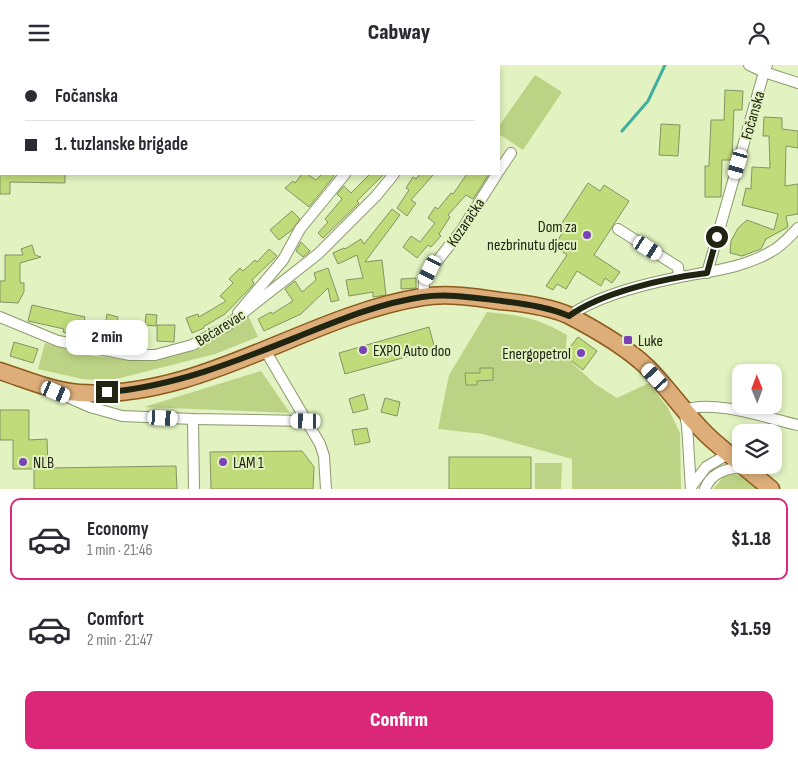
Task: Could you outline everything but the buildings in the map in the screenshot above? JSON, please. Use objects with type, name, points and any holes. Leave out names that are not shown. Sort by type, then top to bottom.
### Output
[{"type":"main road","points":[[0,371],[29,381],[78,393],[139,389],[182,379],[265,350],[360,313],[423,297],[466,296],[539,307],[569,316],[621,346],[646,367],[702,430],[732,457]]},
{"type":"main road","points":[[0,360],[29,381]]},
{"type":"main road","points":[[753,474],[771,489]]},
{"type":"street","name":"Fočanska","points":[[749,65],[765,69],[798,83]]},
{"type":"street","name":"Fočanska","points":[[707,273],[765,69]]},
{"type":"street","name":"Kozaračka","points":[[500,170],[510,153]]},
{"type":"street","points":[[226,327],[283,259],[300,229],[344,175]]},
{"type":"street","name":"Bećarevac","points":[[0,317],[58,341],[130,355],[155,355],[192,345],[226,327],[318,254],[376,196],[393,175]]},
{"type":"street","name":"Kozaračka","points":[[423,297],[424,283],[430,270],[461,231],[497,175]]},
{"type":"street","points":[[569,316],[581,307],[602,298],[679,277],[707,273],[739,265],[773,251],[798,228]]},
{"type":"street","points":[[618,229],[678,267],[679,277]]},
{"type":"street","points":[[265,350],[320,444],[324,456],[326,489]]},
{"type":"street","points":[[29,381],[107,412],[122,415],[193,419],[306,421]]},
{"type":"street","points":[[691,488],[687,425],[684,410],[692,407],[711,407],[762,415],[798,425]]},
{"type":"street","points":[[193,419],[194,489]]},
{"type":"street","points":[[691,488],[706,467],[728,454]]},
{"type":"street","points":[[705,489],[711,478],[718,473],[732,468]]},
{"type":"green space","points":[[535,75],[562,92],[523,150],[500,135],[500,125]]},
{"type":"green space","points":[[487,312],[528,318],[546,324],[567,335],[565,356],[595,384],[617,398],[649,383],[668,408],[680,433],[681,489],[572,489],[572,459],[483,434],[438,429],[449,375]]},
{"type":"green space","points":[[248,315],[258,337],[215,354],[108,381],[82,379],[38,369],[45,343],[89,355],[126,360],[157,358],[223,333]]},
{"type":"green space","points":[[261,371],[290,413],[144,407]]},
{"type":"green space","points":[[535,463],[562,463],[561,489],[535,489]]},
{"type":"green space","points":[[725,475],[741,476],[761,489],[713,489]]},
{"type":"waterway","points":[[622,131],[648,101],[665,65]]},
{"type":"place","name":"Dom za nezbrinutu djecu","points":[[587,235]]},
{"type":"place","name":"Luke","points":[[628,340]]},
{"type":"place","name":"EXPO Auto doo","points":[[363,350]]},
{"type":"place","name":"Energopetrol","points":[[581,353]]},
{"type":"place","name":"NLB","points":[[23,462]]},
{"type":"place","name":"LAM 1","points":[[223,462]]},
{"type":"route","points":[[107,392],[139,389],[182,379],[220,367],[360,313],[392,303],[423,297],[466,296],[539,307],[569,316],[581,307],[602,298],[679,277],[707,273],[717,237]]}]
